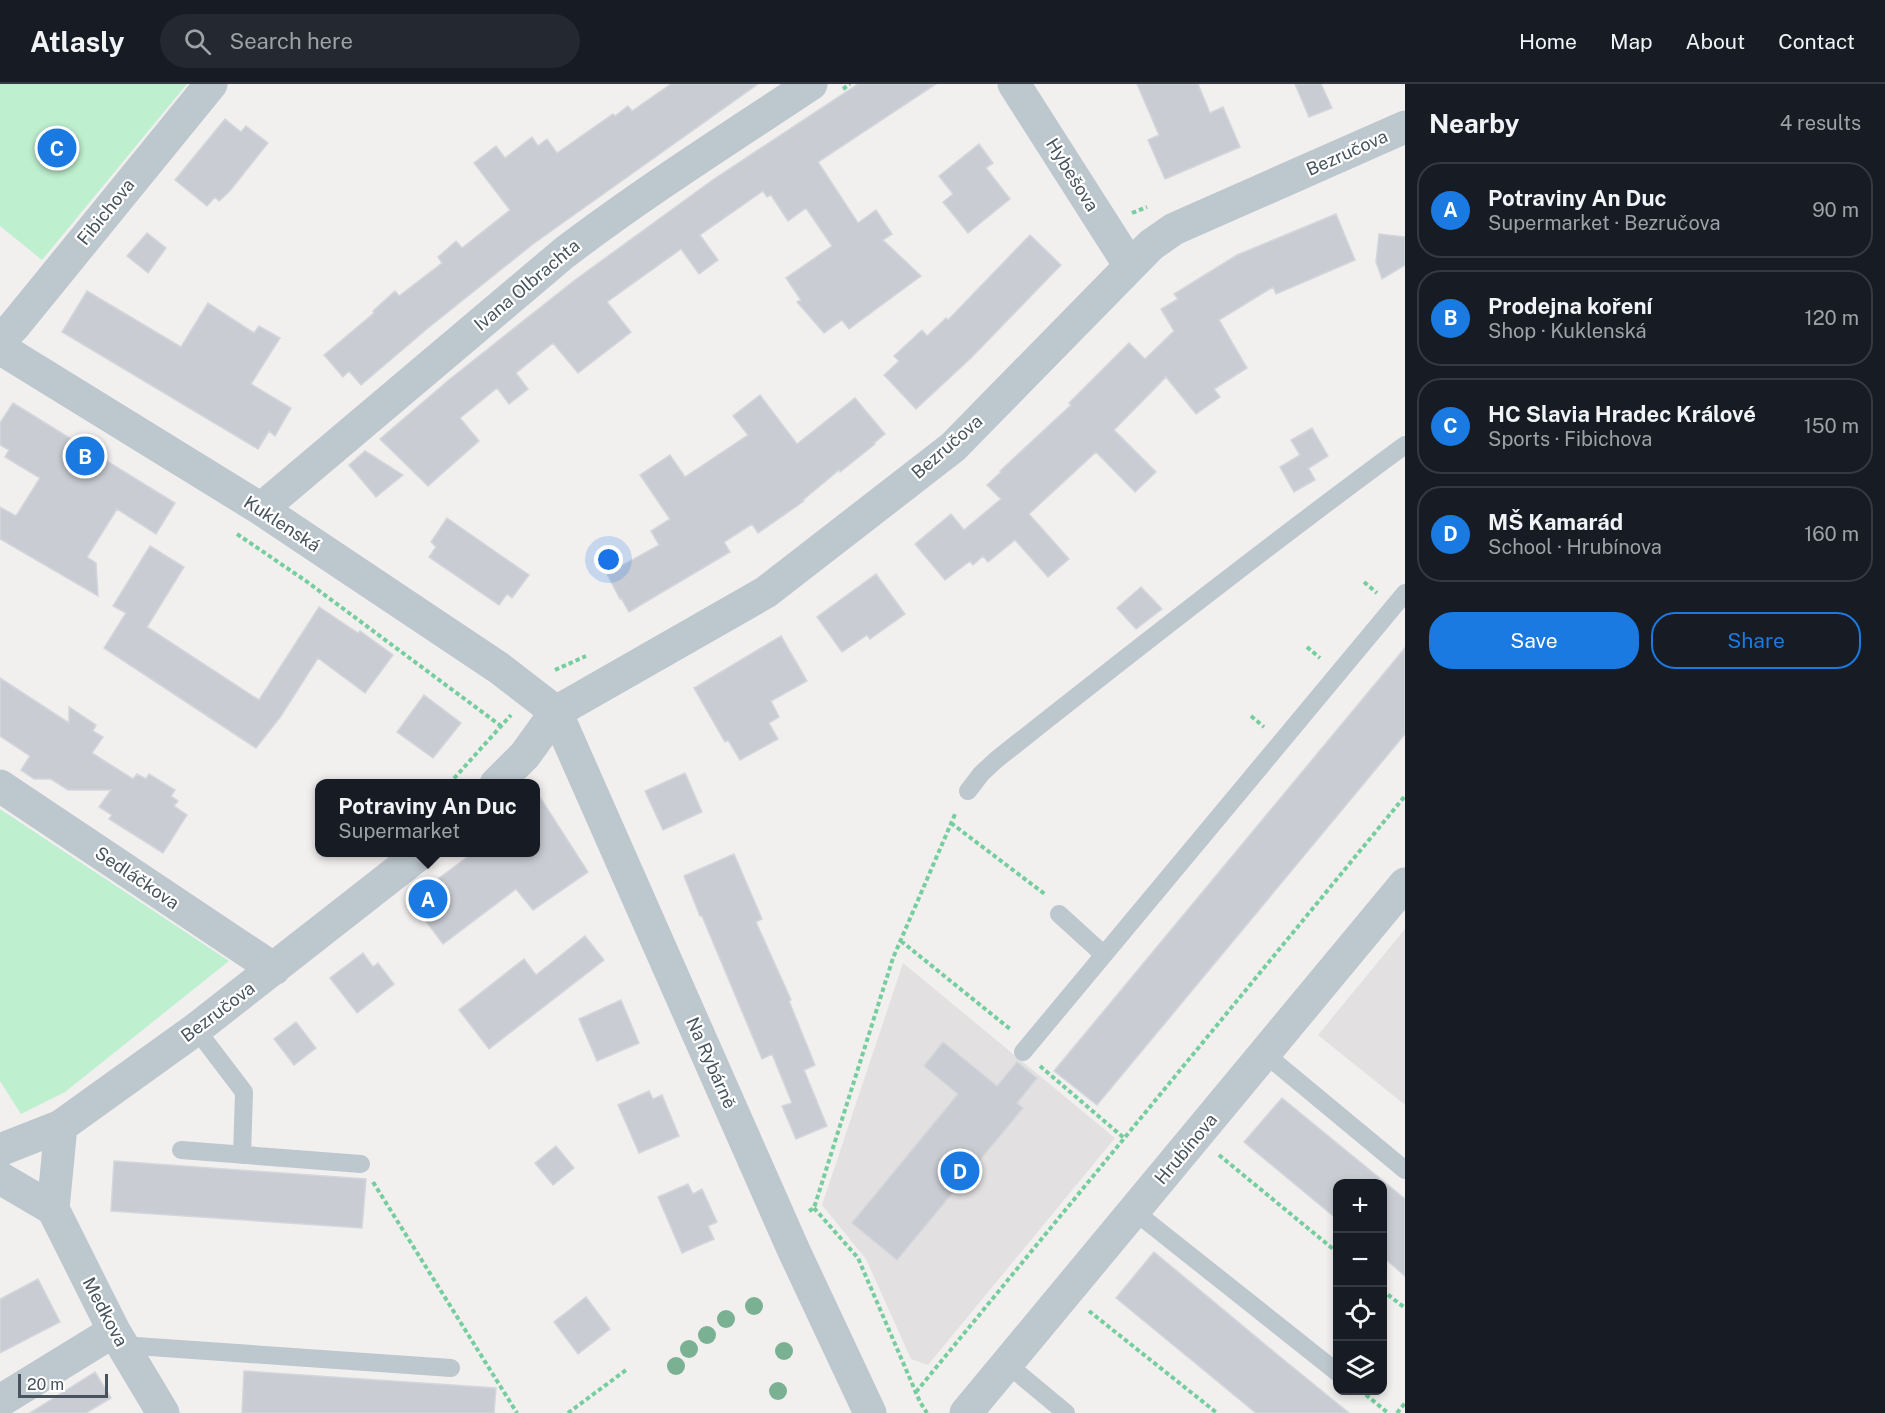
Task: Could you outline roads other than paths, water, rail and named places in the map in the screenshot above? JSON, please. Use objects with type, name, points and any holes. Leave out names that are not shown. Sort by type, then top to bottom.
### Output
[{"type":"street","name":"Fibichova","points":[[0,340],[14,326],[211,84]]},
{"type":"street","name":"Ivana Olbrachta","points":[[261,509],[599,226],[811,84]]},
{"type":"street","name":"Hybešova","points":[[1014,84],[1130,266]]},
{"type":"street","name":"Bezručova","points":[[500,779],[525,755],[556,712],[765,592],[953,447],[1151,245],[1174,229],[1405,127]]},
{"type":"street","name":"Kuklenská","points":[[0,348],[261,509],[489,661],[556,712]]},
{"type":"street","name":"Na Rybárně","points":[[556,712],[782,1224],[870,1413]]},
{"type":"street","name":"Sedláčkova","points":[[0,786],[274,969]]},
{"type":"street","name":"Bezručova","points":[[0,1150],[61,1126],[196,1029],[416,857]]},
{"type":"street","name":"Hrubínova","points":[[966,1413],[1405,884]]},
{"type":"street","points":[[0,1178],[53,1209],[61,1126]]},
{"type":"street","name":"Medkova","points":[[53,1209],[118,1338],[163,1413]]},
{"type":"street","points":[[0,1401],[118,1338]]},
{"type":"lane","points":[[968,791],[996,760],[1147,640],[1296,525],[1405,445]]},
{"type":"lane","points":[[1026,1048],[1405,593]]},
{"type":"lane","points":[[1059,915],[1103,954]]},
{"type":"lane","points":[[196,1029],[244,1092],[242,1155]]},
{"type":"lane","points":[[1265,1054],[1405,1170]]},
{"type":"lane","points":[[181,1150],[361,1164]]},
{"type":"lane","points":[[1134,1211],[1333,1369]]},
{"type":"lane","points":[[118,1338],[451,1368]]},
{"type":"lane","points":[[1007,1364],[1066,1413]]},
{"type":"place","name":"HC Slavia Hradec Králové","points":[[57,148]]},
{"type":"place","name":"Prodejna koření","points":[[85,456]]},
{"type":"place","name":"Potraviny An Duc","points":[[428,899]]},
{"type":"place","name":"MŠ Kamarád","points":[[960,1171]]}]
